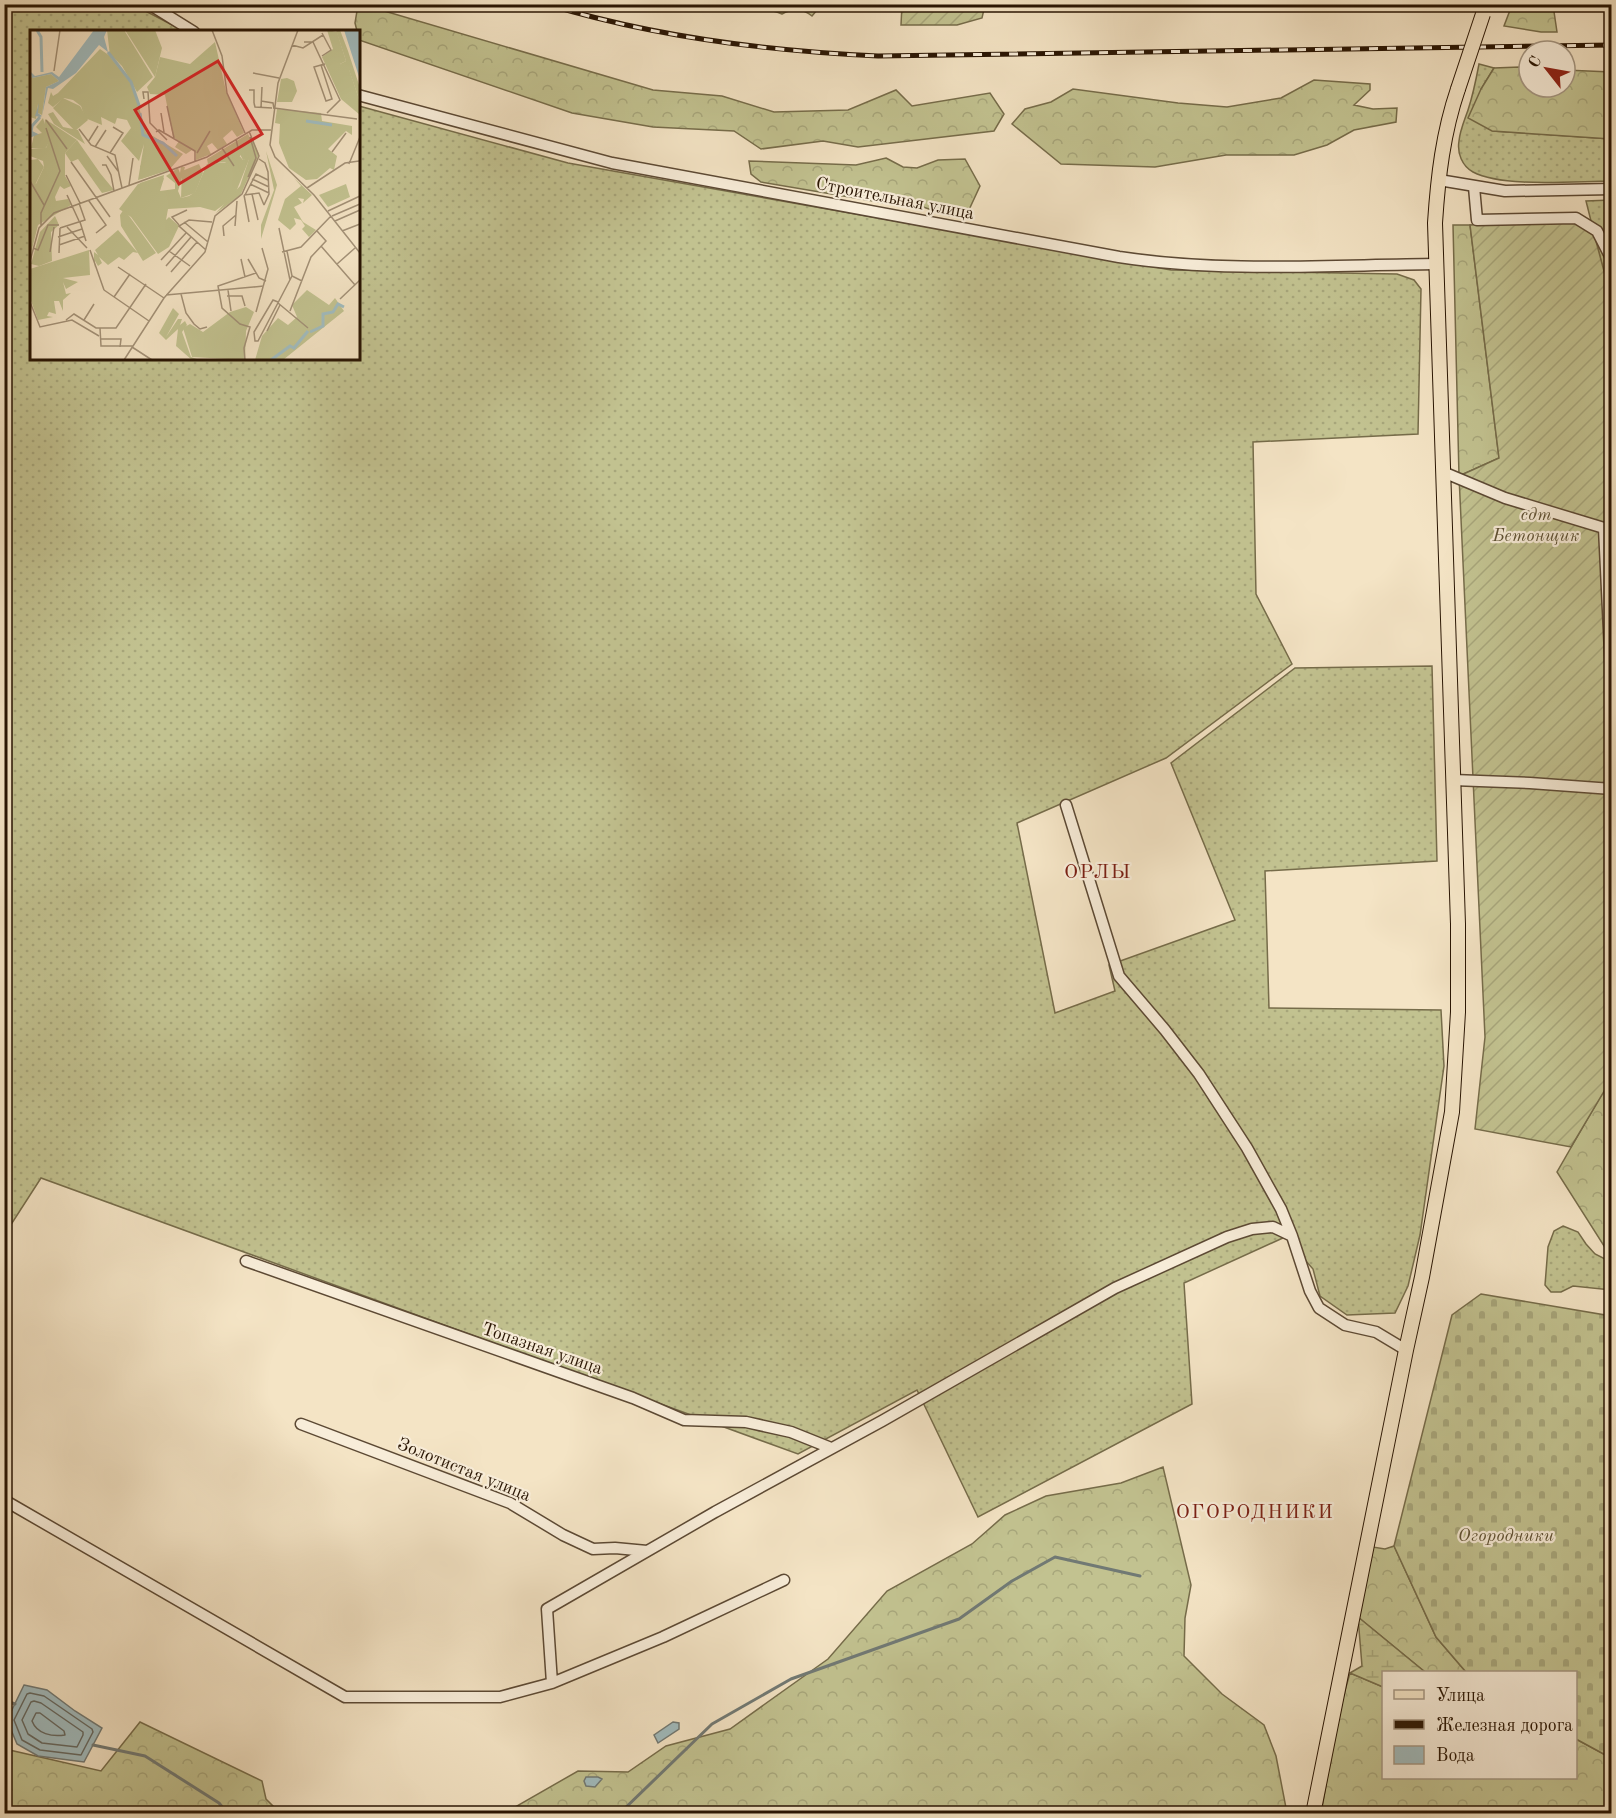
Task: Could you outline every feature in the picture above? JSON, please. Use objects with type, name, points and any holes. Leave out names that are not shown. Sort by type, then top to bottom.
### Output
[{"type":"main road","points":[[1313,1814],[1422,1277],[1452,1112],[1458,1012],[1458,965],[1435,223],[1438,180],[1448,120],[1485,9]]},
{"type":"street","points":[[149,4],[191,30]]},
{"type":"street","name":"Строительная улица","points":[[360,96],[612,163],[1119,257],[1165,264],[1210,267],[1436,264]]},
{"type":"street","points":[[1438,180],[1505,191],[1611,189]]},
{"type":"street","points":[[1474,187],[1477,220],[1576,218],[1598,231],[1611,260]]},
{"type":"street","points":[[1443,472],[1505,498],[1604,528],[1611,694]]},
{"type":"street","points":[[1453,780],[1611,789]]},
{"type":"street","points":[[1066,805],[1119,976],[1199,1074],[1247,1148],[1281,1209],[1310,1291],[1319,1308],[1345,1325],[1376,1332],[1406,1350]]},
{"type":"street","points":[[552,1683],[547,1609],[1115,1288],[1227,1237],[1252,1229],[1273,1227],[1292,1236]]},
{"type":"street","name":"Топазная улица","points":[[246,1261],[633,1398],[684,1420],[746,1422],[791,1432],[831,1448]]},
{"type":"street","name":"Золотистая улица","points":[[301,1424],[510,1503],[562,1535],[593,1549],[615,1548],[647,1551]]},
{"type":"street","points":[[4,1500],[345,1697],[500,1697],[552,1683],[663,1637],[784,1580]]},
{"type":"green space","points":[[5,5],[134,5],[182,30],[30,30],[30,360],[360,360],[360,106],[568,163],[1171,270],[1397,274],[1414,280],[1421,289],[1418,434],[1253,442],[1256,594],[1292,664],[1166,758],[1017,823],[1055,1013],[1115,991],[1109,965],[1235,920],[1171,763],[1295,668],[1432,666],[1437,861],[1265,871],[1269,1008],[1441,1010],[1444,1066],[1420,1235],[1408,1286],[1395,1313],[1347,1315],[1320,1296],[1313,1269],[1285,1237],[1184,1283],[1192,1404],[978,1517],[917,1390],[798,1454],[41,1178],[5,1234]]},
{"type":"green space","points":[[358,5],[364,5],[653,90],[722,96],[774,112],[848,110],[896,90],[912,106],[990,93],[1004,114],[994,131],[858,147],[823,141],[761,149],[734,131],[653,127],[572,113],[360,40],[360,30],[357,30],[355,23]]},
{"type":"green space","points":[[749,5],[811,5],[817,10],[812,16],[805,11],[797,10],[782,14]]},
{"type":"green space","points":[[902,5],[985,5],[982,18],[957,25],[901,25]]},
{"type":"green space","points":[[1512,5],[1553,5],[1557,32],[1504,26]]},
{"type":"green space","points":[[1479,64],[1494,68],[1481,89],[1493,131],[1611,139],[1611,181],[1521,182],[1486,177],[1469,169],[1461,159],[1460,133]]},
{"type":"green space","points":[[1517,67],[1517,99],[1577,99],[1577,71],[1611,72],[1611,139],[1492,131],[1468,118],[1481,89],[1494,68]]},
{"type":"green space","points":[[1314,80],[1370,84],[1370,90],[1354,105],[1373,109],[1397,108],[1396,122],[1354,130],[1327,145],[1294,155],[1226,155],[1155,167],[1061,164],[1012,124],[1025,109],[1051,102],[1073,89],[1227,107],[1281,98]]},
{"type":"green space","points":[[886,158],[903,167],[917,168],[938,160],[965,159],[980,186],[967,214],[950,216],[920,206],[885,203],[761,182],[751,174],[749,161],[856,165]]},
{"type":"green space","points":[[1611,200],[1611,301],[1586,201]]},
{"type":"green space","name":"сдт Бетонщик","points":[[1565,220],[1593,230],[1612,301],[1612,1078],[1571,1147],[1475,1129],[1485,1037],[1459,476],[1499,458],[1470,225]]},
{"type":"green space","points":[[1453,225],[1470,225],[1499,458],[1459,476]]},
{"type":"green space","points":[[1611,1078],[1611,1257],[1557,1172]]},
{"type":"green space","points":[[1563,1226],[1578,1232],[1595,1254],[1611,1262],[1611,1290],[1573,1286],[1561,1292],[1551,1292],[1545,1285],[1548,1247],[1554,1231]]},
{"type":"green space","name":"Огородники","points":[[1481,1294],[1611,1316],[1611,1758],[1577,1740],[1577,1671],[1465,1671],[1436,1637],[1394,1546],[1452,1315]]},
{"type":"green space","points":[[1163,1467],[1191,1585],[1185,1618],[1184,1656],[1222,1694],[1264,1725],[1276,1756],[1287,1813],[503,1814],[578,1771],[628,1772],[666,1746],[730,1729],[828,1659],[887,1591],[972,1544],[1005,1515],[1046,1496],[1121,1483]]},
{"type":"green space","points":[[1394,1546],[1436,1637],[1465,1671],[1424,1671],[1358,1617],[1373,1547],[1385,1549]]},
{"type":"green space","points":[[1358,1617],[1424,1671],[1382,1671],[1382,1687],[1350,1673],[1362,1666]]},
{"type":"green space","points":[[1350,1673],[1382,1687],[1382,1779],[1577,1779],[1577,1740],[1611,1758],[1611,1813],[1321,1814],[1338,1715]]},
{"type":"green space","points":[[140,1722],[262,1781],[266,1799],[280,1813],[5,1813],[5,1749],[101,1771]]},
{"type":"water","points":[[24,1685],[47,1690],[102,1728],[84,1762],[38,1756],[17,1744],[7,1720]]},
{"type":"water","points":[[673,1722],[679,1723],[679,1729],[658,1743],[654,1735]]},
{"type":"water","points":[[586,1777],[602,1779],[595,1787],[586,1786],[584,1781]]},
{"type":"waterway","points":[[619,1814],[712,1724],[791,1679],[959,1619],[1012,1581],[1055,1557],[1140,1576]]},
{"type":"waterway","points":[[4,1700],[15,1704]]},
{"type":"waterway","points":[[93,1745],[145,1756],[219,1803],[228,1814]]},
{"type":"railway","points":[[546,4],[587,16],[710,41],[878,56],[1612,45]]},
{"type":"district","name":"ОРЛЫ","points":[[1098,873]]},
{"type":"district","name":"ОГОРОДНИКИ","points":[[1255,1513]]}]
